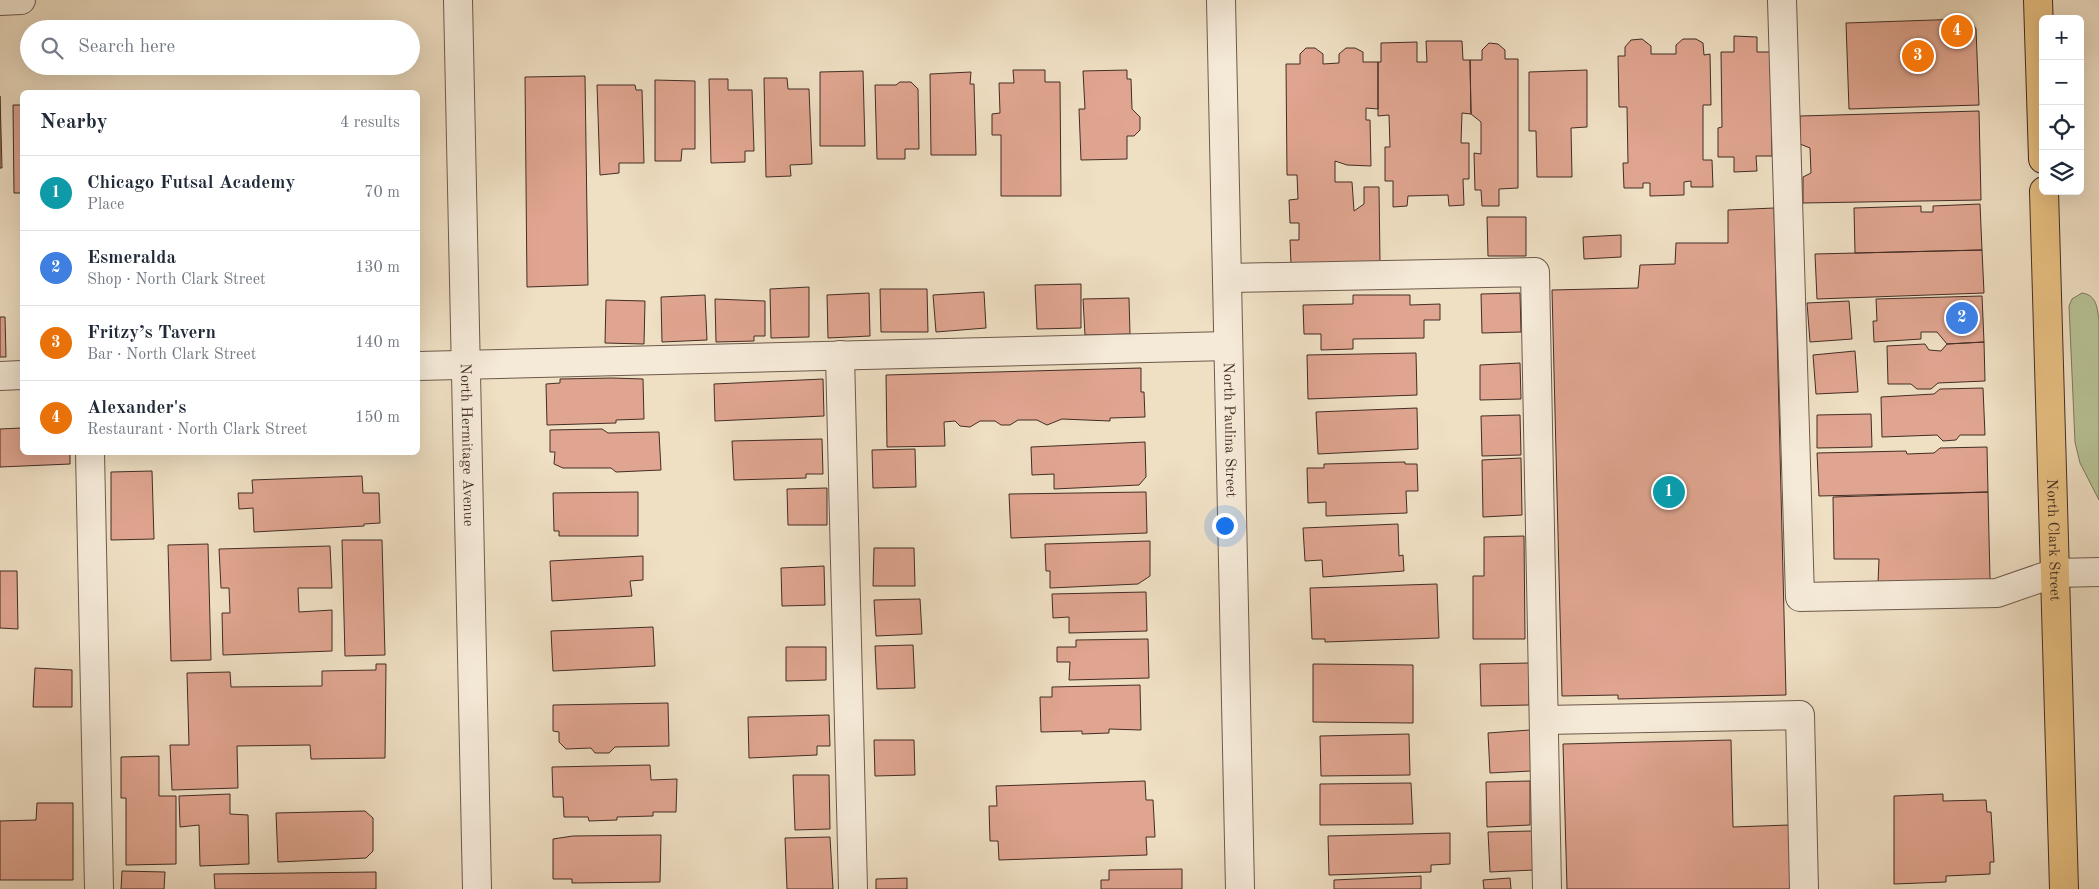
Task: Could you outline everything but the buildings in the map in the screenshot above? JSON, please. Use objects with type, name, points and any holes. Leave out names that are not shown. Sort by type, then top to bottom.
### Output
[{"type":"main road","points":[[2038,0],[2043,150]]},
{"type":"main road","name":"North Clark Street","points":[[2044,195],[2064,889]]},
{"type":"street","points":[[0,1],[21,0]]},
{"type":"street","name":"North Hermitage Avenue","points":[[458,0],[478,889]]},
{"type":"street","name":"North Paulina Street","points":[[1221,0],[1240,889]]},
{"type":"street","points":[[1782,0],[1800,597],[1997,593],[2054,573],[2099,572]]},
{"type":"street","points":[[1227,278],[1535,272],[1547,889]]},
{"type":"street","points":[[420,366],[1228,346]]},
{"type":"street","points":[[840,355],[853,889]]},
{"type":"street","points":[[0,376],[20,375]]},
{"type":"street","points":[[90,455],[99,889]]},
{"type":"street","points":[[1544,720],[1800,715],[1804,889]]},
{"type":"green space","points":[[2082,293],[2091,296],[2093,299],[2097,307],[2099,320],[2099,500],[2080,463],[2075,442],[2069,306],[2072,299]]},
{"type":"place","name":"Alexander's","points":[[1957,31]]},
{"type":"place","name":"Fritzy’s Tavern","points":[[1918,56]]},
{"type":"place","name":"Esmeralda","points":[[1962,318]]},
{"type":"place","name":"Chicago Futsal Academy","points":[[1669,492]]}]
